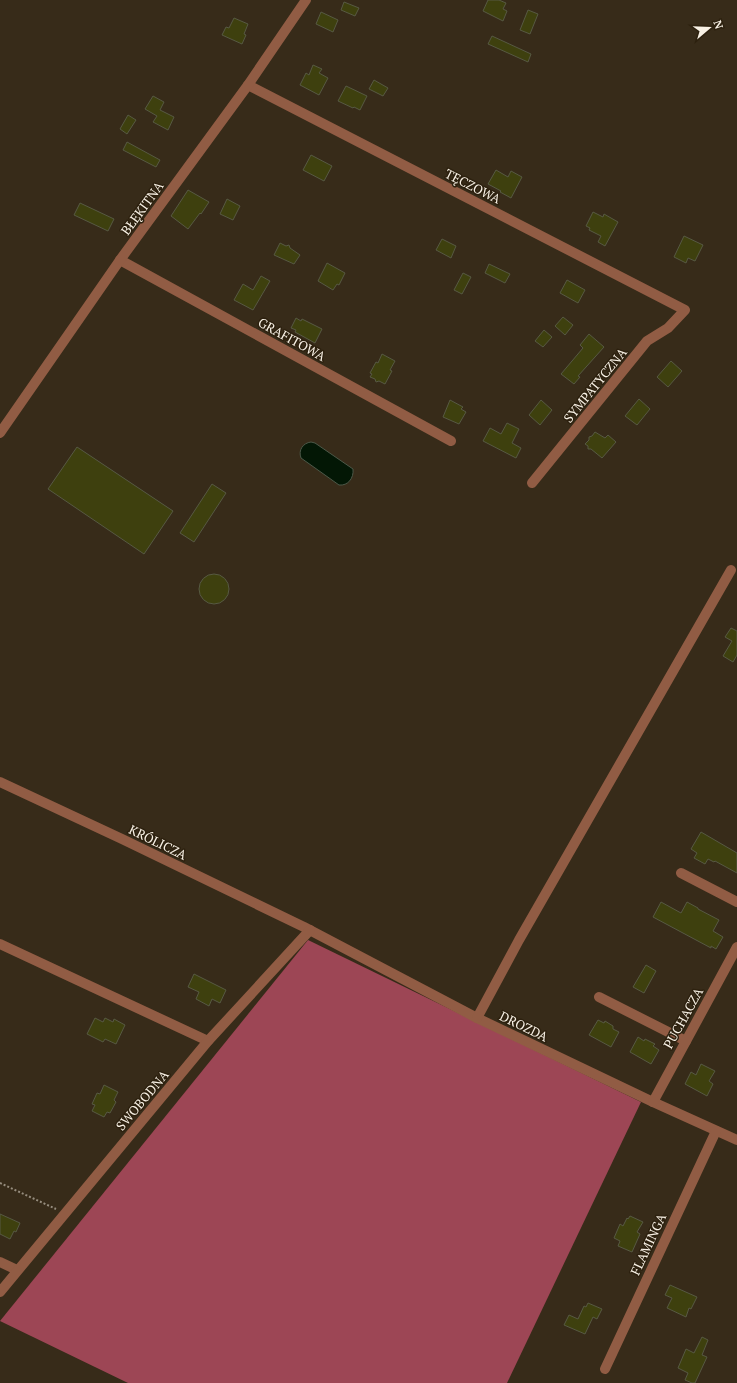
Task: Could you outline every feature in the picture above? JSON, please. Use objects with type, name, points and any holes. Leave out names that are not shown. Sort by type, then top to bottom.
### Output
[{"type":"street","name":"BŁĘKITNA","points":[[0,433],[54,358],[120,260],[248,85],[306,0]]},
{"type":"street","name":"TĘCZOWA","points":[[248,85],[685,310]]},
{"type":"street","name":"GRAFITOWA","points":[[120,260],[451,441]]},
{"type":"street","name":"SYMPATYCZNA","points":[[532,483],[647,341],[668,328],[685,310]]},
{"type":"street","points":[[477,1018],[519,940],[731,570]]},
{"type":"street","name":"KRÓLICZA","points":[[0,782],[307,928]]},
{"type":"street","points":[[681,874],[737,902]]},
{"type":"street","name":"DROZDA","points":[[307,928],[477,1018],[653,1102],[737,1140]]},
{"type":"street","name":"SWOBODNA","points":[[0,1292],[208,1041],[307,928]]},
{"type":"street","points":[[0,944],[208,1041]]},
{"type":"street","name":"PUCHACZA","points":[[653,1102],[737,947]]},
{"type":"street","points":[[599,997],[686,1041]]},
{"type":"street","name":"FLAMINGA","points":[[605,1369],[716,1131]]},
{"type":"street","points":[[0,1262],[17,1270]]},
{"type":"path","points":[[0,1183],[66,1214]]},
{"type":"shaded area","points":[[311,442],[315,443],[353,469],[350,481],[348,483],[339,485],[301,458],[300,452],[302,447]]},
{"type":"shaded area","points":[[308,940],[641,1102],[507,1383],[128,1383],[0,1321]]},
{"type":"building","points":[[488,0],[499,0],[506,3],[503,9],[507,11],[503,21],[483,11]]},
{"type":"building","points":[[344,2],[359,8],[355,16],[341,10]]},
{"type":"building","points":[[528,10],[538,14],[530,34],[520,30]]},
{"type":"building","points":[[321,12],[338,20],[333,32],[316,24]]},
{"type":"building","points":[[234,18],[248,24],[244,34],[246,35],[242,44],[222,35],[226,27],[229,28]]},
{"type":"building","points":[[492,36],[531,54],[528,62],[488,44]]},
{"type":"building","points":[[313,65],[322,69],[319,73],[328,78],[319,95],[300,85],[306,73],[309,75]]},
{"type":"building","points":[[374,80],[388,88],[383,96],[369,89]]},
{"type":"building","points":[[346,86],[367,96],[360,110],[338,101]]},
{"type":"building","points":[[153,96],[164,102],[160,110],[174,117],[168,130],[153,122],[157,116],[145,109]]},
{"type":"building","points":[[128,115],[136,120],[127,134],[120,129]]},
{"type":"building","points":[[127,142],[160,160],[156,167],[123,150]]},
{"type":"building","points":[[311,155],[332,166],[324,181],[303,170]]},
{"type":"building","points":[[496,170],[508,177],[511,171],[522,177],[511,198],[488,184]]},
{"type":"building","points":[[188,190],[209,202],[188,229],[171,216]]},
{"type":"building","points":[[227,199],[240,206],[233,220],[220,214]]},
{"type":"building","points":[[80,203],[114,219],[108,231],[74,215]]},
{"type":"building","points":[[593,212],[603,217],[604,214],[618,222],[605,246],[598,242],[601,236],[589,230],[590,228],[586,226]]},
{"type":"building","points":[[684,236],[703,245],[695,261],[688,258],[686,263],[674,257]]},
{"type":"building","points":[[442,239],[456,246],[451,258],[436,250]]},
{"type":"building","points":[[280,243],[286,246],[289,245],[290,248],[300,255],[294,264],[274,255]]},
{"type":"building","points":[[327,263],[345,273],[339,285],[337,284],[333,290],[318,281]]},
{"type":"building","points":[[489,264],[510,274],[505,283],[485,273]]},
{"type":"building","points":[[463,273],[471,277],[462,294],[454,290]]},
{"type":"building","points":[[261,276],[270,281],[253,310],[234,300],[243,284],[253,290]]},
{"type":"building","points":[[567,280],[585,290],[578,303],[560,293]]},
{"type":"building","points":[[563,317],[573,325],[565,335],[555,326]]},
{"type":"building","points":[[296,318],[301,321],[302,319],[322,329],[315,343],[295,332],[296,330],[291,328]]},
{"type":"building","points":[[544,330],[552,337],[543,347],[535,341]]},
{"type":"building","points":[[589,334],[604,347],[578,376],[580,377],[574,384],[561,374],[583,348],[580,345]]},
{"type":"building","points":[[382,354],[395,361],[390,370],[392,371],[385,384],[379,381],[376,382],[375,379],[370,377],[372,374],[370,373],[376,362],[378,363]]},
{"type":"building","points":[[671,361],[682,371],[668,387],[657,377]]},
{"type":"building","points":[[639,399],[650,409],[637,425],[625,416]]},
{"type":"building","points":[[450,400],[463,407],[461,409],[466,412],[459,424],[443,417]]},
{"type":"building","points":[[541,400],[552,410],[540,425],[529,415]]},
{"type":"building","points":[[507,423],[519,429],[512,443],[521,448],[516,458],[483,441],[490,428],[501,434]]},
{"type":"building","points":[[595,432],[605,438],[608,435],[616,442],[602,458],[591,449],[588,449],[588,446],[585,444],[589,440],[589,437]]},
{"type":"building","points":[[77,447],[173,511],[144,554],[48,489]]},
{"type":"building","points":[[212,484],[226,493],[194,542],[180,533]]},
{"type":"building","points":[[214,574],[225,578],[229,589],[225,600],[214,604],[203,600],[199,589],[203,578]]},
{"type":"building","points":[[731,628],[737,631],[737,655],[733,662],[723,656],[732,641],[725,637]]},
{"type":"building","points":[[701,832],[737,853],[737,873],[715,861],[714,862],[708,859],[705,864],[694,858],[697,853],[691,849]]},
{"type":"building","points":[[661,902],[681,913],[687,902],[719,920],[713,931],[723,937],[716,949],[711,946],[711,948],[653,917]]},
{"type":"building","points":[[646,965],[656,971],[644,993],[633,987]]},
{"type":"building","points":[[194,974],[226,990],[220,1003],[212,999],[209,1006],[196,999],[199,992],[188,987]]},
{"type":"building","points":[[95,1018],[103,1022],[105,1018],[113,1022],[114,1019],[125,1025],[116,1044],[105,1039],[103,1042],[87,1034]]},
{"type":"building","points":[[598,1020],[604,1023],[605,1021],[613,1026],[613,1029],[619,1032],[611,1047],[589,1035]]},
{"type":"building","points":[[638,1037],[644,1041],[645,1039],[655,1044],[653,1046],[659,1050],[651,1064],[630,1052]]},
{"type":"building","points":[[701,1064],[715,1071],[709,1081],[713,1084],[707,1096],[685,1084],[691,1072],[696,1075]]},
{"type":"building","points":[[104,1085],[118,1092],[114,1100],[116,1102],[110,1113],[107,1112],[104,1117],[92,1111],[95,1105],[92,1104],[97,1093],[100,1094]]},
{"type":"building","points":[[0,1214],[20,1223],[16,1232],[14,1231],[10,1239],[0,1234]]},
{"type":"building","points":[[630,1216],[643,1222],[637,1232],[640,1234],[632,1252],[618,1246],[620,1241],[614,1238],[620,1224],[623,1226],[627,1218],[628,1219]]},
{"type":"building","points":[[670,1285],[697,1297],[691,1309],[689,1308],[686,1317],[667,1308],[672,1298],[665,1295]]},
{"type":"building","points":[[588,1303],[602,1309],[597,1319],[593,1317],[585,1334],[564,1325],[569,1315],[578,1319],[584,1306],[586,1307]]},
{"type":"building","points":[[702,1337],[708,1340],[702,1355],[707,1357],[695,1383],[692,1383],[685,1380],[688,1373],[678,1368],[686,1349],[694,1353]]}]
